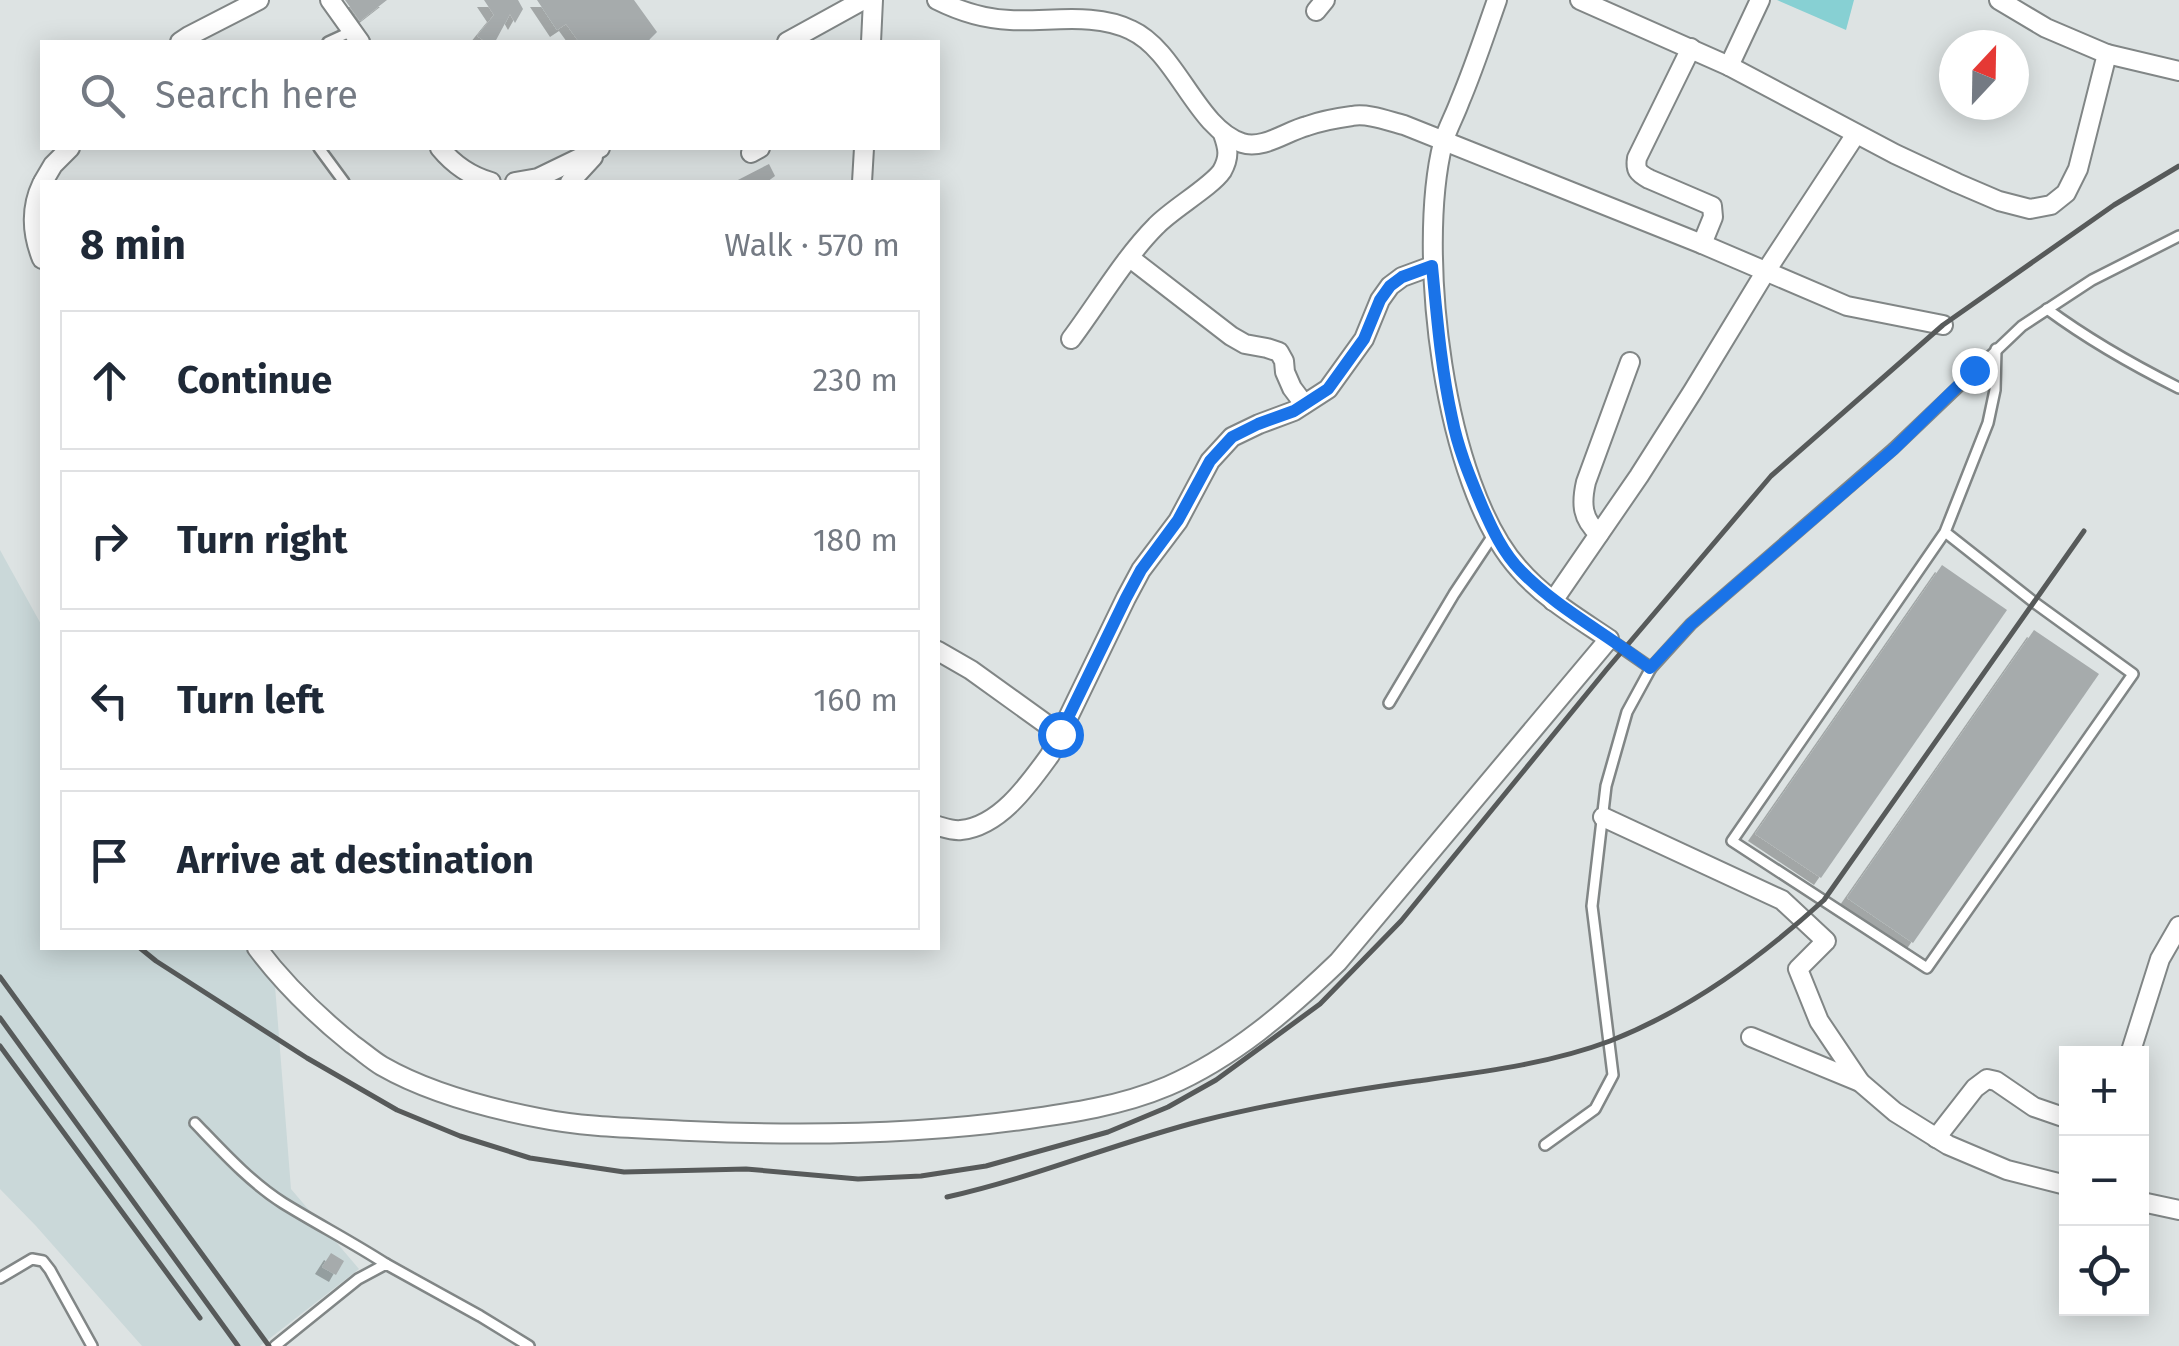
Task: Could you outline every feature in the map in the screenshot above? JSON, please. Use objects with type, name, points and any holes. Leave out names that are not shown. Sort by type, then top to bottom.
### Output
[{"type":"street","points":[[183,40],[259,0]]},
{"type":"street","points":[[330,0],[356,37]]},
{"type":"street","points":[[790,40],[842,5],[863,0]]},
{"type":"street","points":[[871,40],[874,0]]},
{"type":"street","points":[[937,0],[968,14],[1007,20],[1090,20],[1135,31],[1154,45],[1223,134],[1229,151],[1217,178],[1154,227],[1071,339]]},
{"type":"street","points":[[258,950],[320,1019],[381,1066],[454,1098],[542,1119],[634,1128],[855,1134],[978,1126],[1089,1111],[1168,1086],[1229,1052],[1289,1009],[1338,962],[1609,639],[1553,601],[1518,568],[1494,534],[1466,468],[1452,421],[1432,266],[1436,187],[1443,142],[1497,0]]},
{"type":"street","points":[[1580,0],[1729,66],[1941,176],[1999,201],[2030,209],[2051,205],[2066,194],[2078,170],[2108,54]]},
{"type":"street","points":[[1729,66],[1760,0]]},
{"type":"street","points":[[1999,0],[2046,28],[2108,54],[2179,71]]},
{"type":"street","points":[[1691,48],[1636,167],[1639,174],[1712,206],[1713,217],[1702,244]]},
{"type":"street","points":[[1223,134],[1245,145],[1357,115],[1404,125],[1847,306],[1943,325]]},
{"type":"street","points":[[1553,601],[1684,406],[1856,134]]},
{"type":"street","points":[[45,180],[68,150]]},
{"type":"street","points":[[442,150],[473,177],[484,180]]},
{"type":"street","points":[[527,180],[597,150]]},
{"type":"street","points":[[572,180],[599,150]]},
{"type":"street","points":[[862,180],[864,150]]},
{"type":"street","points":[[40,191],[33,209],[40,254]]},
{"type":"street","points":[[1130,258],[1231,336],[1245,344],[1279,352],[1292,388],[1304,404]]},
{"type":"street","points":[[940,827],[957,831],[974,828],[1010,803],[1036,775],[1141,570],[1178,520],[1210,461],[1232,437],[1328,389],[1364,339],[1390,286],[1432,266]]},
{"type":"street","points":[[1599,534],[1588,525],[1582,498],[1630,362]]},
{"type":"street","points":[[940,652],[1060,734]]},
{"type":"street","points":[[1602,817],[1782,900],[1826,940],[1798,968],[1819,1021],[1860,1082],[1896,1112],[1948,1146],[2007,1170],[2059,1183]]},
{"type":"street","points":[[2133,1046],[2160,959],[2179,926]]},
{"type":"street","points":[[1751,1038],[1860,1082]]},
{"type":"street","points":[[1936,1138],[1976,1088],[1988,1079],[2034,1107],[2059,1116]]},
{"type":"street","points":[[2149,1204],[2179,1210]]},
{"type":"lane","points":[[320,150],[343,180]]},
{"type":"lane","points":[[1546,1145],[1595,1110],[1613,1076],[1592,906],[1606,786],[1627,712],[1650,668],[1691,624],[1894,449],[2022,326],[2092,280],[2179,236]]},
{"type":"lane","points":[[2047,309],[2081,334],[2179,388]]},
{"type":"lane","points":[[1945,532],[2133,674],[1927,968],[1732,841],[1945,532],[1988,423],[1995,390],[1996,349]]},
{"type":"lane","points":[[1389,703],[1494,534]]},
{"type":"lane","points":[[1609,639],[1650,668]]},
{"type":"lane","points":[[195,1123],[234,1164],[281,1202],[529,1346]]},
{"type":"lane","points":[[0,1278],[32,1258],[43,1262],[92,1346]]},
{"type":"lane","points":[[275,1346],[358,1278],[386,1264]]},
{"type":"shaded area","points":[[1777,0],[1854,0],[1846,30]]},
{"type":"shaded area","points":[[0,550],[40,622],[40,950],[249,950],[275,986],[291,1189],[359,1269],[260,1346],[142,1346],[0,1189]]},
{"type":"building","points":[[345,0],[387,0],[360,21]]},
{"type":"building","points":[[484,0],[518,0],[523,9],[515,23],[510,14],[496,40],[483,40],[477,36],[494,15]]},
{"type":"building","points":[[537,0],[634,0],[657,32],[649,40],[578,40],[566,24],[557,30]]},
{"type":"building","points":[[769,164],[775,176],[770,180],[738,180]]},
{"type":"building","points":[[1942,565],[2007,610],[1821,878],[1755,834]]},
{"type":"building","points":[[2034,630],[2099,674],[1913,943],[1847,898]]},
{"type":"building","points":[[331,1253],[344,1261],[336,1275],[322,1267]]},
{"type":"railway","points":[[142,950],[307,1058],[397,1110],[460,1136],[530,1158],[624,1172],[746,1169],[858,1179],[921,1176],[986,1166],[1108,1132],[1168,1107],[1216,1080],[1320,1004],[1401,921],[1771,476],[1943,325],[2114,205],[2179,166]]},
{"type":"railway","points":[[947,1197],[1228,1115],[1563,1056],[1610,1041],[1669,1014],[1750,962],[1824,900],[2084,531]]},
{"type":"railway","points":[[0,977],[269,1346]]},
{"type":"railway","points":[[0,1018],[238,1346]]},
{"type":"railway","points":[[0,1046],[200,1318]]},
{"type":"route","points":[[1060,734],[1141,570],[1178,520],[1210,461],[1232,437],[1294,411],[1328,389],[1364,339],[1380,300],[1402,277],[1432,266],[1452,421],[1466,468],[1494,534],[1518,568],[1553,601],[1650,668],[1691,624],[1894,449],[1974,370]]}]
